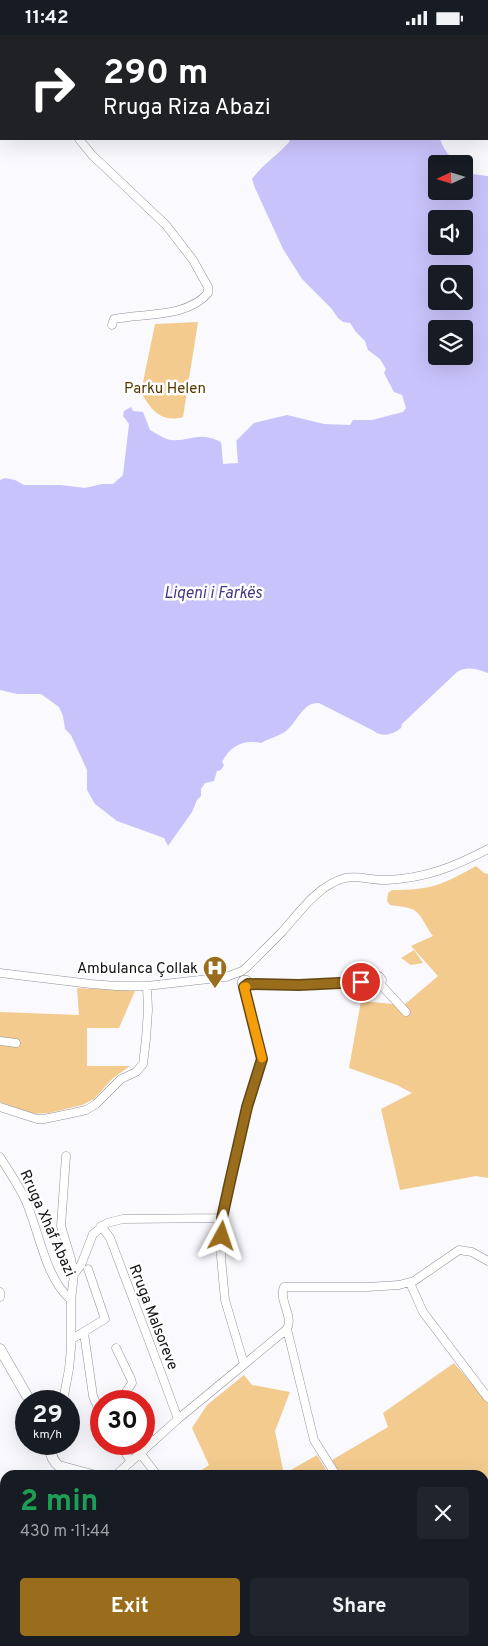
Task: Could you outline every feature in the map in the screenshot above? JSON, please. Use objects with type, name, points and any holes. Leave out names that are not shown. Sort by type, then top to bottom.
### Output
[{"type":"main road","points":[[0,1349],[24,1390]]},
{"type":"main road","points":[[52,1455],[54,1462],[59,1466],[72,1470]]},
{"type":"street","points":[[80,140],[92,155],[166,225],[193,260],[208,287],[208,293],[196,304],[172,311],[114,319],[112,325]]},
{"type":"street","points":[[0,973],[116,986],[147,986],[214,980],[237,973],[247,967],[317,894],[336,882],[346,878],[359,877],[384,880],[421,877],[448,868],[488,849]]},
{"type":"street","points":[[237,973],[245,984],[262,1059],[247,1107],[222,1218],[221,1257],[225,1300],[244,1364]]},
{"type":"street","points":[[245,984],[299,985],[372,980],[374,976],[379,976],[382,980],[381,985],[406,1012]]},
{"type":"street","points":[[0,1107],[37,1119],[86,1110],[96,1104],[121,1079],[136,1072],[143,1064],[148,1010],[147,986]]},
{"type":"street","points":[[0,1041],[16,1043]]},
{"type":"street","points":[[65,1390],[72,1339],[71,1300],[74,1274],[60,1226],[66,1156]]},
{"type":"street","name":"Rruga Xhaf Abazi","points":[[0,1157],[24,1197],[49,1268],[71,1300]]},
{"type":"street","points":[[74,1274],[81,1265],[93,1234],[101,1226],[111,1221],[123,1219],[222,1218]]},
{"type":"street","name":"Rruga Malsoreve","points":[[101,1226],[110,1238],[178,1419]]},
{"type":"street","points":[[333,1470],[314,1440],[287,1329],[289,1321],[282,1291],[286,1286],[367,1287],[410,1283],[459,1250],[472,1253],[488,1261]]},
{"type":"street","points":[[72,1339],[105,1319],[88,1269]]},
{"type":"street","points":[[410,1283],[413,1294],[423,1313],[488,1398]]},
{"type":"street","points":[[0,1292],[0,1297]]},
{"type":"street","points":[[155,1440],[287,1329]]},
{"type":"street","points":[[84,1333],[92,1390]]},
{"type":"street","points":[[116,1348],[132,1383],[127,1390]]},
{"type":"street","points":[[127,1455],[131,1462]]},
{"type":"street","points":[[122,1470],[138,1455]]},
{"type":"street","points":[[142,1455],[153,1470]]},
{"type":"green space","name":"Parku Helen","points":[[198,322],[183,417],[169,418],[163,416],[153,409],[141,392],[155,324]]},
{"type":"green space","points":[[476,866],[488,874],[488,1178],[476,1176],[400,1190],[381,1109],[412,1093],[397,1085],[349,1068],[361,1001],[404,1005],[438,976],[411,946],[433,936],[420,915],[414,910],[390,905],[387,901],[388,893],[392,890],[417,889],[436,885]]},
{"type":"green space","points":[[414,950],[423,963],[411,965],[401,958]]},
{"type":"green space","points":[[77,988],[135,991],[119,1028],[87,1028],[87,1066],[130,1066],[113,1078],[94,1099],[82,1105],[49,1113],[32,1114],[0,1102],[0,1012],[79,1015]]},
{"type":"green space","points":[[454,1363],[488,1402],[488,1470],[337,1470],[332,1460],[388,1427],[383,1413]]},
{"type":"green space","points":[[244,1375],[252,1385],[290,1392],[275,1431],[283,1470],[202,1470],[209,1465],[192,1428],[207,1405]]},
{"type":"green space","points":[[317,1455],[326,1470],[291,1470]]},
{"type":"water","name":"Liqeni i Farkës","points":[[290,140],[440,140],[450,155],[428,155],[428,200],[473,200],[473,174],[488,176],[488,673],[476,669],[457,672],[402,724],[401,728],[388,734],[377,733],[319,703],[308,706],[283,733],[261,743],[243,743],[233,748],[225,756],[222,762],[224,765],[221,770],[217,771],[214,781],[205,783],[201,789],[201,796],[197,800],[192,812],[168,846],[164,838],[117,821],[95,804],[87,790],[87,770],[71,735],[65,729],[59,707],[41,694],[17,694],[0,690],[0,480],[5,478],[15,480],[24,485],[61,485],[85,488],[102,484],[113,484],[123,475],[129,424],[123,416],[124,411],[131,407],[133,411],[143,412],[150,430],[171,440],[205,437],[229,444],[233,444],[254,423],[287,415],[324,424],[350,425],[353,420],[372,420],[403,412],[406,408],[402,395],[394,392],[384,373],[386,369],[380,359],[368,350],[365,341],[350,323],[343,322],[338,318],[331,308],[302,279],[283,249],[252,179],[281,151]]},
{"type":"pier","points":[[236,437],[238,463],[223,464],[221,440],[231,442]]},
{"type":"slow traffic","points":[[246,987],[244,987],[262,1058]]},
{"type":"place","name":"Ambulanca Çollak","points":[[215,989]]},
{"type":"route","points":[[222,1236],[222,1218],[229,1186],[247,1107],[262,1059],[244,987],[248,984],[299,985],[361,982]]}]
